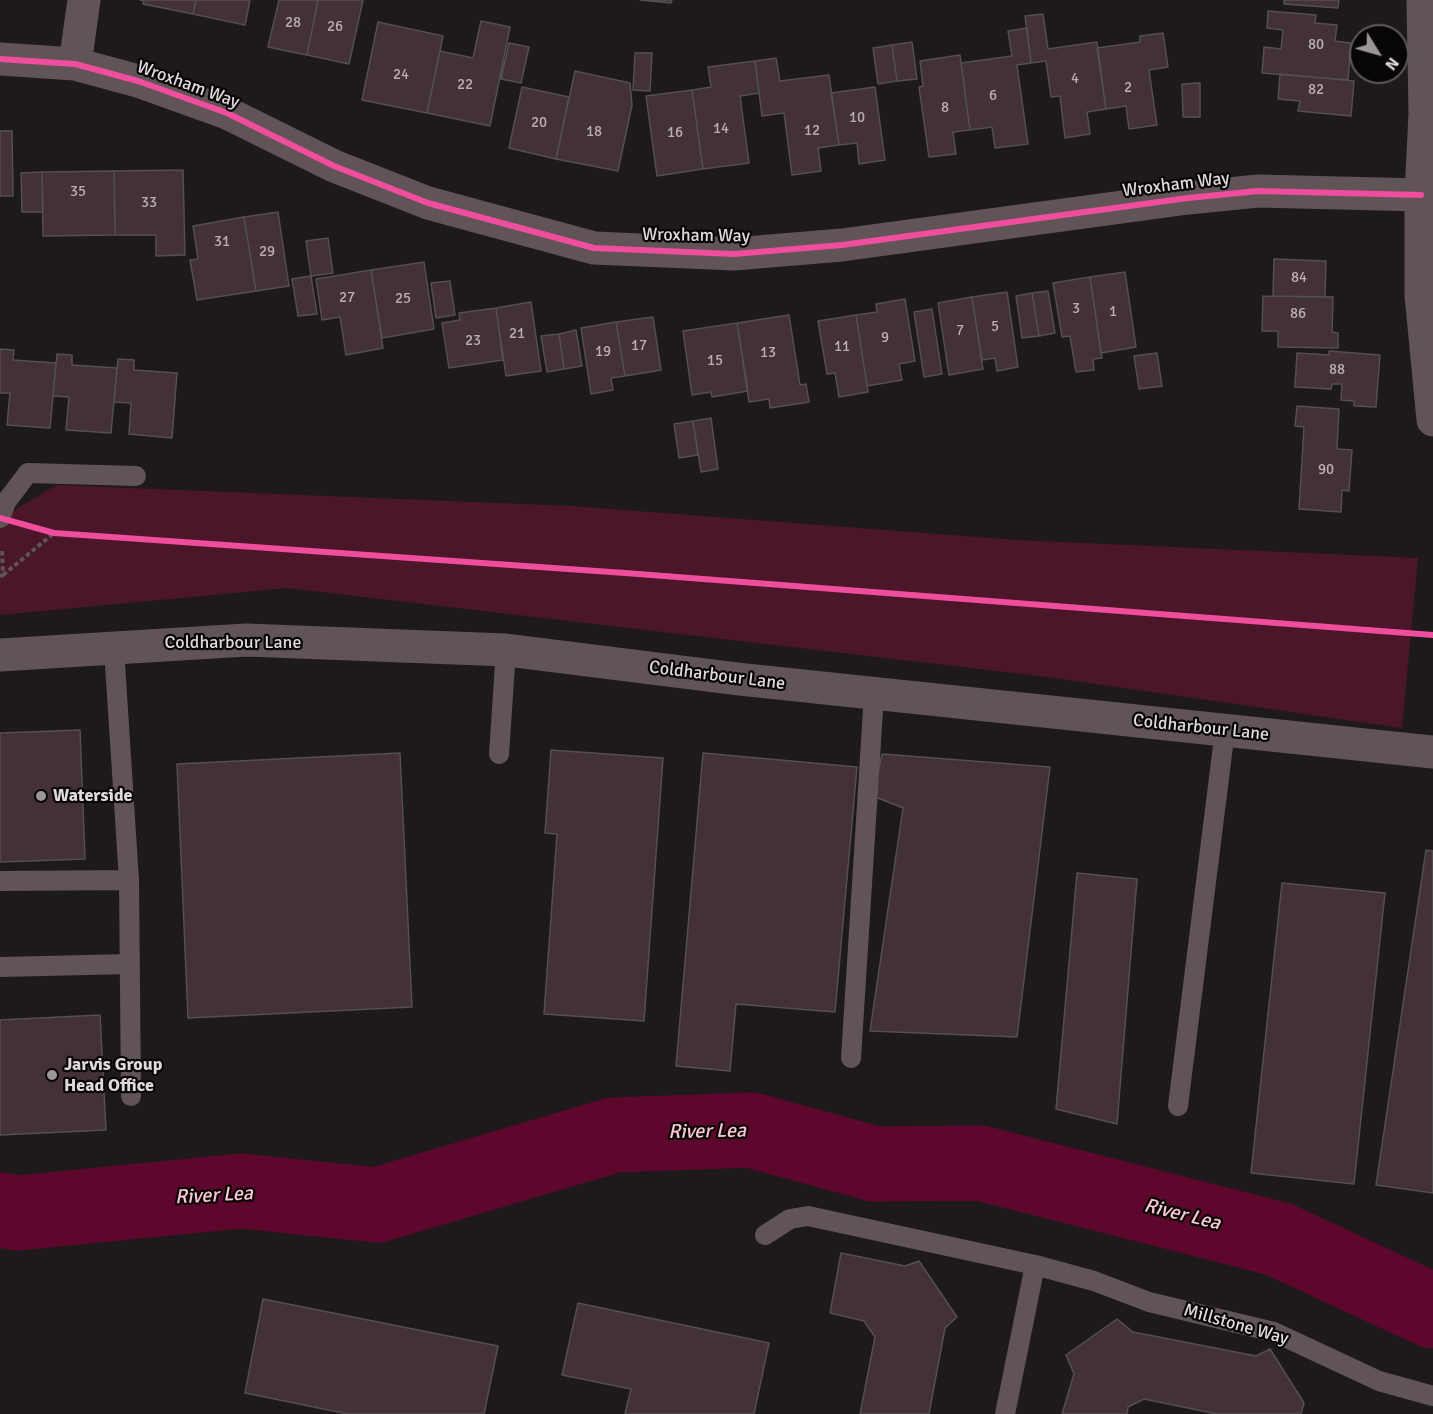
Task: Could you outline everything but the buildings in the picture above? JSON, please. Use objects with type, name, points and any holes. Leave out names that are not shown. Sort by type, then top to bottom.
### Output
[{"type":"street","points":[[75,64],[84,0]]},
{"type":"street","points":[[1423,0],[1429,113],[1421,195],[1421,295],[1433,420]]},
{"type":"street","name":"Wroxham Way","points":[[0,59],[75,64],[138,81],[227,114],[334,166],[428,203],[594,248],[734,254],[842,245],[1188,198],[1258,191],[1421,195]]},
{"type":"street","name":"Coldharbour Lane","points":[[0,655],[246,640],[506,650],[874,694],[1433,752]]},
{"type":"lane","points":[[0,518],[6,502],[28,473],[136,476]]},
{"type":"lane","points":[[114,649],[129,880],[131,1096]]},
{"type":"lane","points":[[499,754],[506,650]]},
{"type":"lane","points":[[851,1058],[874,694]]},
{"type":"lane","points":[[1178,1106],[1225,730]]},
{"type":"lane","points":[[0,880],[129,880]]},
{"type":"lane","points":[[0,967],[130,964]]},
{"type":"lane","name":"Millstone Way","points":[[765,1235],[790,1220],[807,1216],[1035,1265],[1094,1281],[1149,1302],[1274,1332],[1379,1381],[1433,1396]]},
{"type":"lane","points":[[1005,1414],[1035,1265]]},
{"type":"path","points":[[0,518],[54,533],[66,534]]},
{"type":"path","points":[[3,575],[54,533]]},
{"type":"shaded area","points":[[56,485],[571,506],[1016,540],[1418,558],[1402,728],[1048,677],[287,588],[0,615],[0,519]]},
{"type":"waterway","name":"River Lea","points":[[0,1210],[18,1213],[241,1191],[377,1205],[614,1135],[751,1130],[875,1164],[980,1163],[1278,1239],[1433,1311]]},
{"type":"cycle path","points":[[0,59],[75,64],[138,81],[227,113],[334,166],[428,203],[594,248],[734,254],[842,245],[1188,198],[1258,191],[1421,195]]},
{"type":"cycle path","points":[[0,518],[54,533],[625,573],[1433,635]]},
{"type":"place","name":"Waterside","points":[[41,796]]},
{"type":"place","name":"Jarvis Group Head Office","points":[[52,1075]]}]
